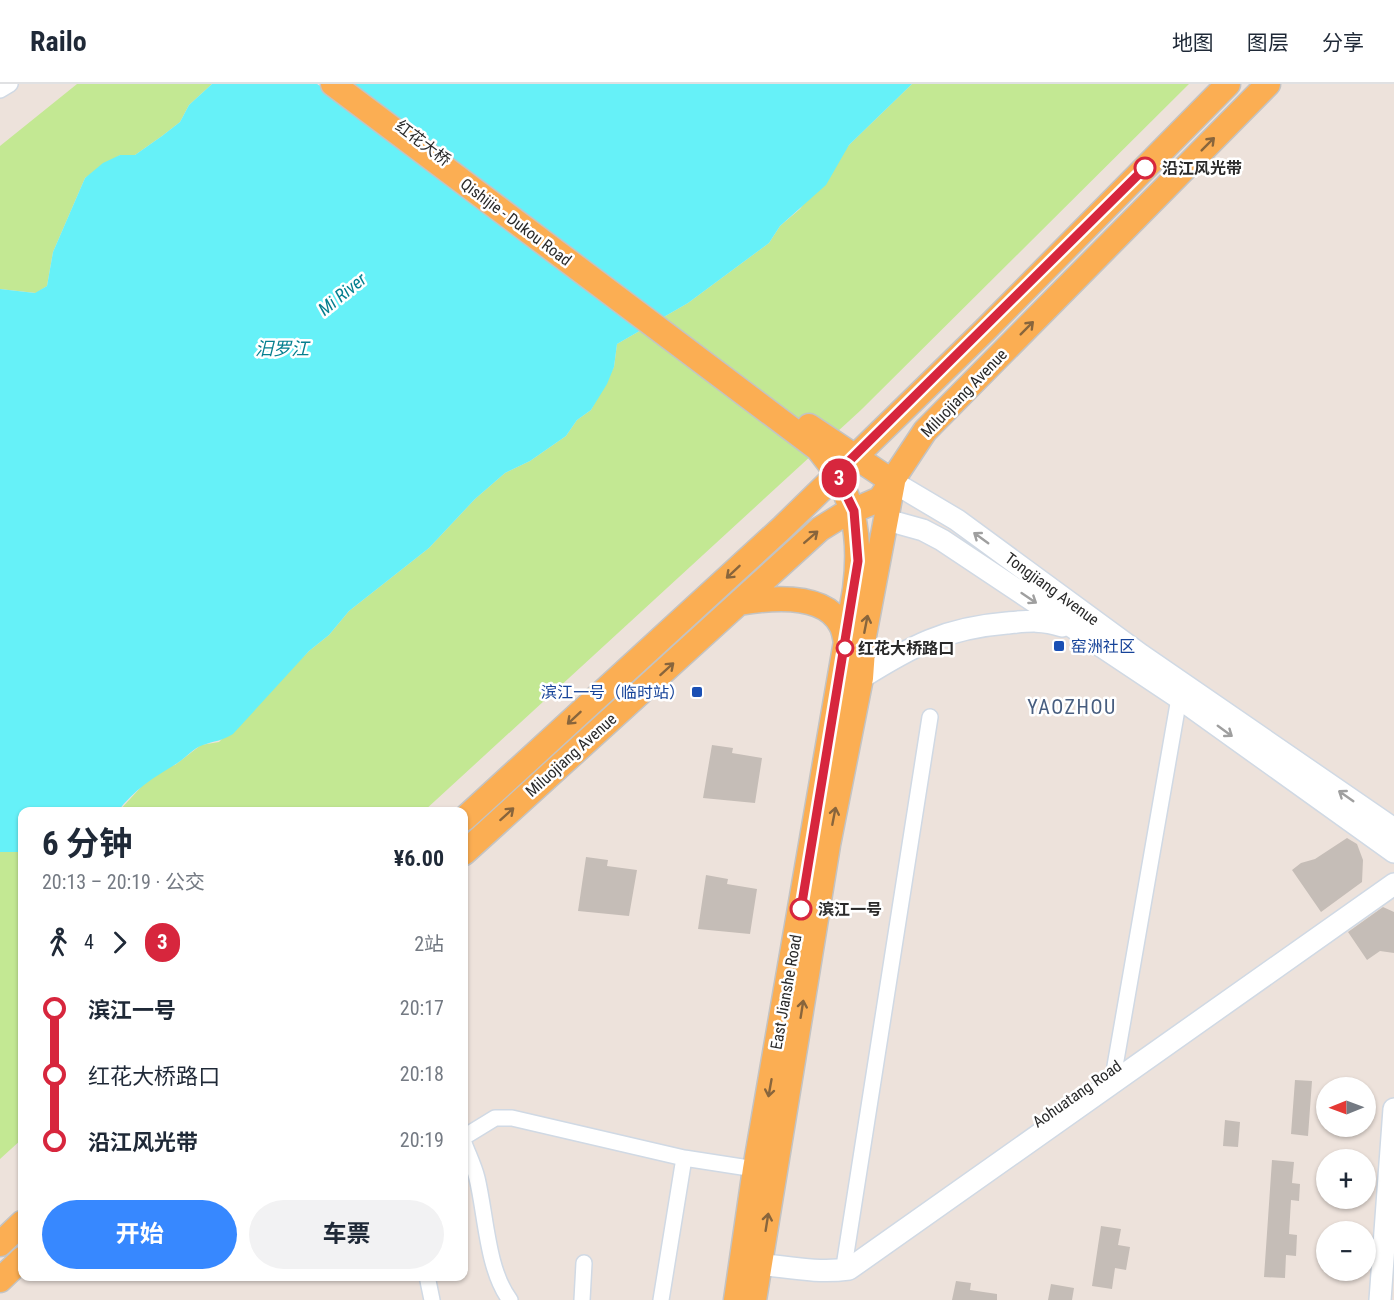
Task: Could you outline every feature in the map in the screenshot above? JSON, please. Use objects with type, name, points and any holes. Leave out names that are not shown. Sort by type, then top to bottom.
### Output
[{"type":"main road","name":"Qishijie - Dukou Road","points":[[333,84],[700,357]]},
{"type":"main road","name":"红花大桥","points":[[346,84],[700,357]]},
{"type":"main road","name":"Miluojiang Avenue","points":[[468,815],[783,527],[985,330],[1228,84]]},
{"type":"main road","name":"Miluojiang Avenue","points":[[468,849],[820,529],[875,503],[893,483],[925,431],[1268,84]]},
{"type":"main road","name":"Tongjiang Avenue","points":[[700,357],[855,455],[893,483]]},
{"type":"main road","name":"East Jianshe Road","points":[[700,357],[818,449],[836,474],[854,511],[858,561],[846,643],[755,1169],[751,1258],[754,1300]]},
{"type":"main road","name":"East Jianshe Road","points":[[736,1300],[751,1258],[861,678],[864,636],[893,483]]},
{"type":"main road","name":"Tongjiang Avenue","points":[[854,511],[868,518],[886,520]]},
{"type":"main road","points":[[739,603],[766,599],[805,602],[820,606],[832,613],[842,625],[846,643]]},
{"type":"main road","points":[[0,1244],[18,1228]]},
{"type":"main road","points":[[0,1280],[18,1263]]},
{"type":"street","points":[[0,90],[10,84]]},
{"type":"street","name":"Tongjiang Avenue","points":[[893,483],[957,520],[1394,852]]},
{"type":"street","name":"Tongjiang Avenue","points":[[886,520],[923,530],[942,540],[1079,632],[1183,692],[1394,829]]},
{"type":"street","points":[[861,678],[911,648],[939,635],[958,630],[1046,620],[1079,632]]},
{"type":"street","points":[[1115,1066],[1183,692]]},
{"type":"street","points":[[751,1258],[845,1260],[930,717]]},
{"type":"street","points":[[751,1258],[786,1270],[849,1269],[1393,884]]},
{"type":"street","name":"Aohuatang Road","points":[[845,1260],[1115,1066],[1393,884]]},
{"type":"street","points":[[1380,1300],[1394,1109]]},
{"type":"street","points":[[468,1135],[495,1118],[512,1118],[684,1158],[755,1169]]},
{"type":"street","points":[[468,1154],[476,1176],[492,1256],[505,1293],[510,1300]]},
{"type":"street","points":[[661,1300],[684,1158]]},
{"type":"street","points":[[1391,1300],[1394,1243]]},
{"type":"street","points":[[582,1300],[584,1263]]},
{"type":"street","points":[[428,1281],[432,1300]]},
{"type":"green space","points":[[77,84],[212,84],[189,105],[180,122],[162,136],[135,155],[120,155],[85,178],[53,252],[47,286],[36,293],[0,289],[0,146]]},
{"type":"green space","name":"沿江风光带","points":[[912,84],[1189,84],[861,410],[428,807],[123,807],[142,786],[166,767],[175,765],[201,745],[219,742],[309,651],[329,635],[349,611],[429,548],[475,499],[505,473],[530,461],[566,436],[577,420],[591,410],[614,367],[617,344],[688,303],[769,243],[780,226],[800,209],[849,145]]},
{"type":"green space","points":[[0,852],[18,852],[18,1143],[0,1159]]},
{"type":"water","name":"汨罗江","points":[[212,84],[317,84],[330,92],[351,84],[912,84],[849,145],[826,185],[780,226],[769,243],[688,303],[617,344],[614,367],[607,384],[591,410],[577,420],[566,436],[530,461],[505,473],[475,499],[429,548],[349,611],[329,635],[309,651],[233,734],[196,749],[145,784],[122,807],[18,807],[18,852],[0,852],[0,289],[35,293],[47,286],[53,252],[85,178],[103,163],[120,155],[135,155],[180,122],[189,105]]},
{"type":"building","points":[[712,745],[733,748],[732,753],[762,758],[755,803],[703,798]]},
{"type":"building","points":[[1347,838],[1357,844],[1363,860],[1362,882],[1321,912],[1292,870],[1301,863],[1315,859]]},
{"type":"building","points":[[586,857],[608,860],[607,866],[637,870],[629,916],[578,911]]},
{"type":"building","points":[[706,875],[728,879],[727,884],[757,889],[750,934],[698,929]]},
{"type":"building","points":[[1383,907],[1394,912],[1394,953],[1380,951],[1367,960],[1348,932]]},
{"type":"building","points":[[1295,1080],[1312,1081],[1308,1136],[1291,1134]]},
{"type":"building","points":[[1225,1120],[1240,1122],[1238,1147],[1223,1146]]},
{"type":"building","points":[[1272,1160],[1294,1162],[1292,1183],[1300,1184],[1299,1201],[1291,1200],[1289,1234],[1297,1235],[1296,1256],[1286,1255],[1285,1278],[1264,1277]]},
{"type":"building","points":[[1101,1226],[1121,1229],[1118,1245],[1130,1247],[1126,1270],[1115,1268],[1112,1289],[1092,1286]]},
{"type":"building","points":[[956,1281],[971,1283],[970,1290],[997,1294],[997,1300],[952,1300]]},
{"type":"building","points":[[1051,1284],[1074,1288],[1072,1300],[1048,1300]]},
{"type":"bus line","name":"3","points":[[801,909],[840,686],[858,561],[858,535],[854,511],[836,474],[985,330],[1145,168]]},
{"type":"place","name":"沿江风光带","points":[[1145,168]]},
{"type":"place","name":"窑洲社区","points":[[1059,646]]},
{"type":"place","name":"红花大桥路口","points":[[845,648]]},
{"type":"place","name":"滨江一号（临时站）","points":[[697,692]]},
{"type":"place","name":"滨江一号","points":[[801,909]]},
{"type":"district","name":"YAOZHOU","points":[[1072,707]]},
{"type":"water label","name":"Mi River","points":[[342,294]]}]
